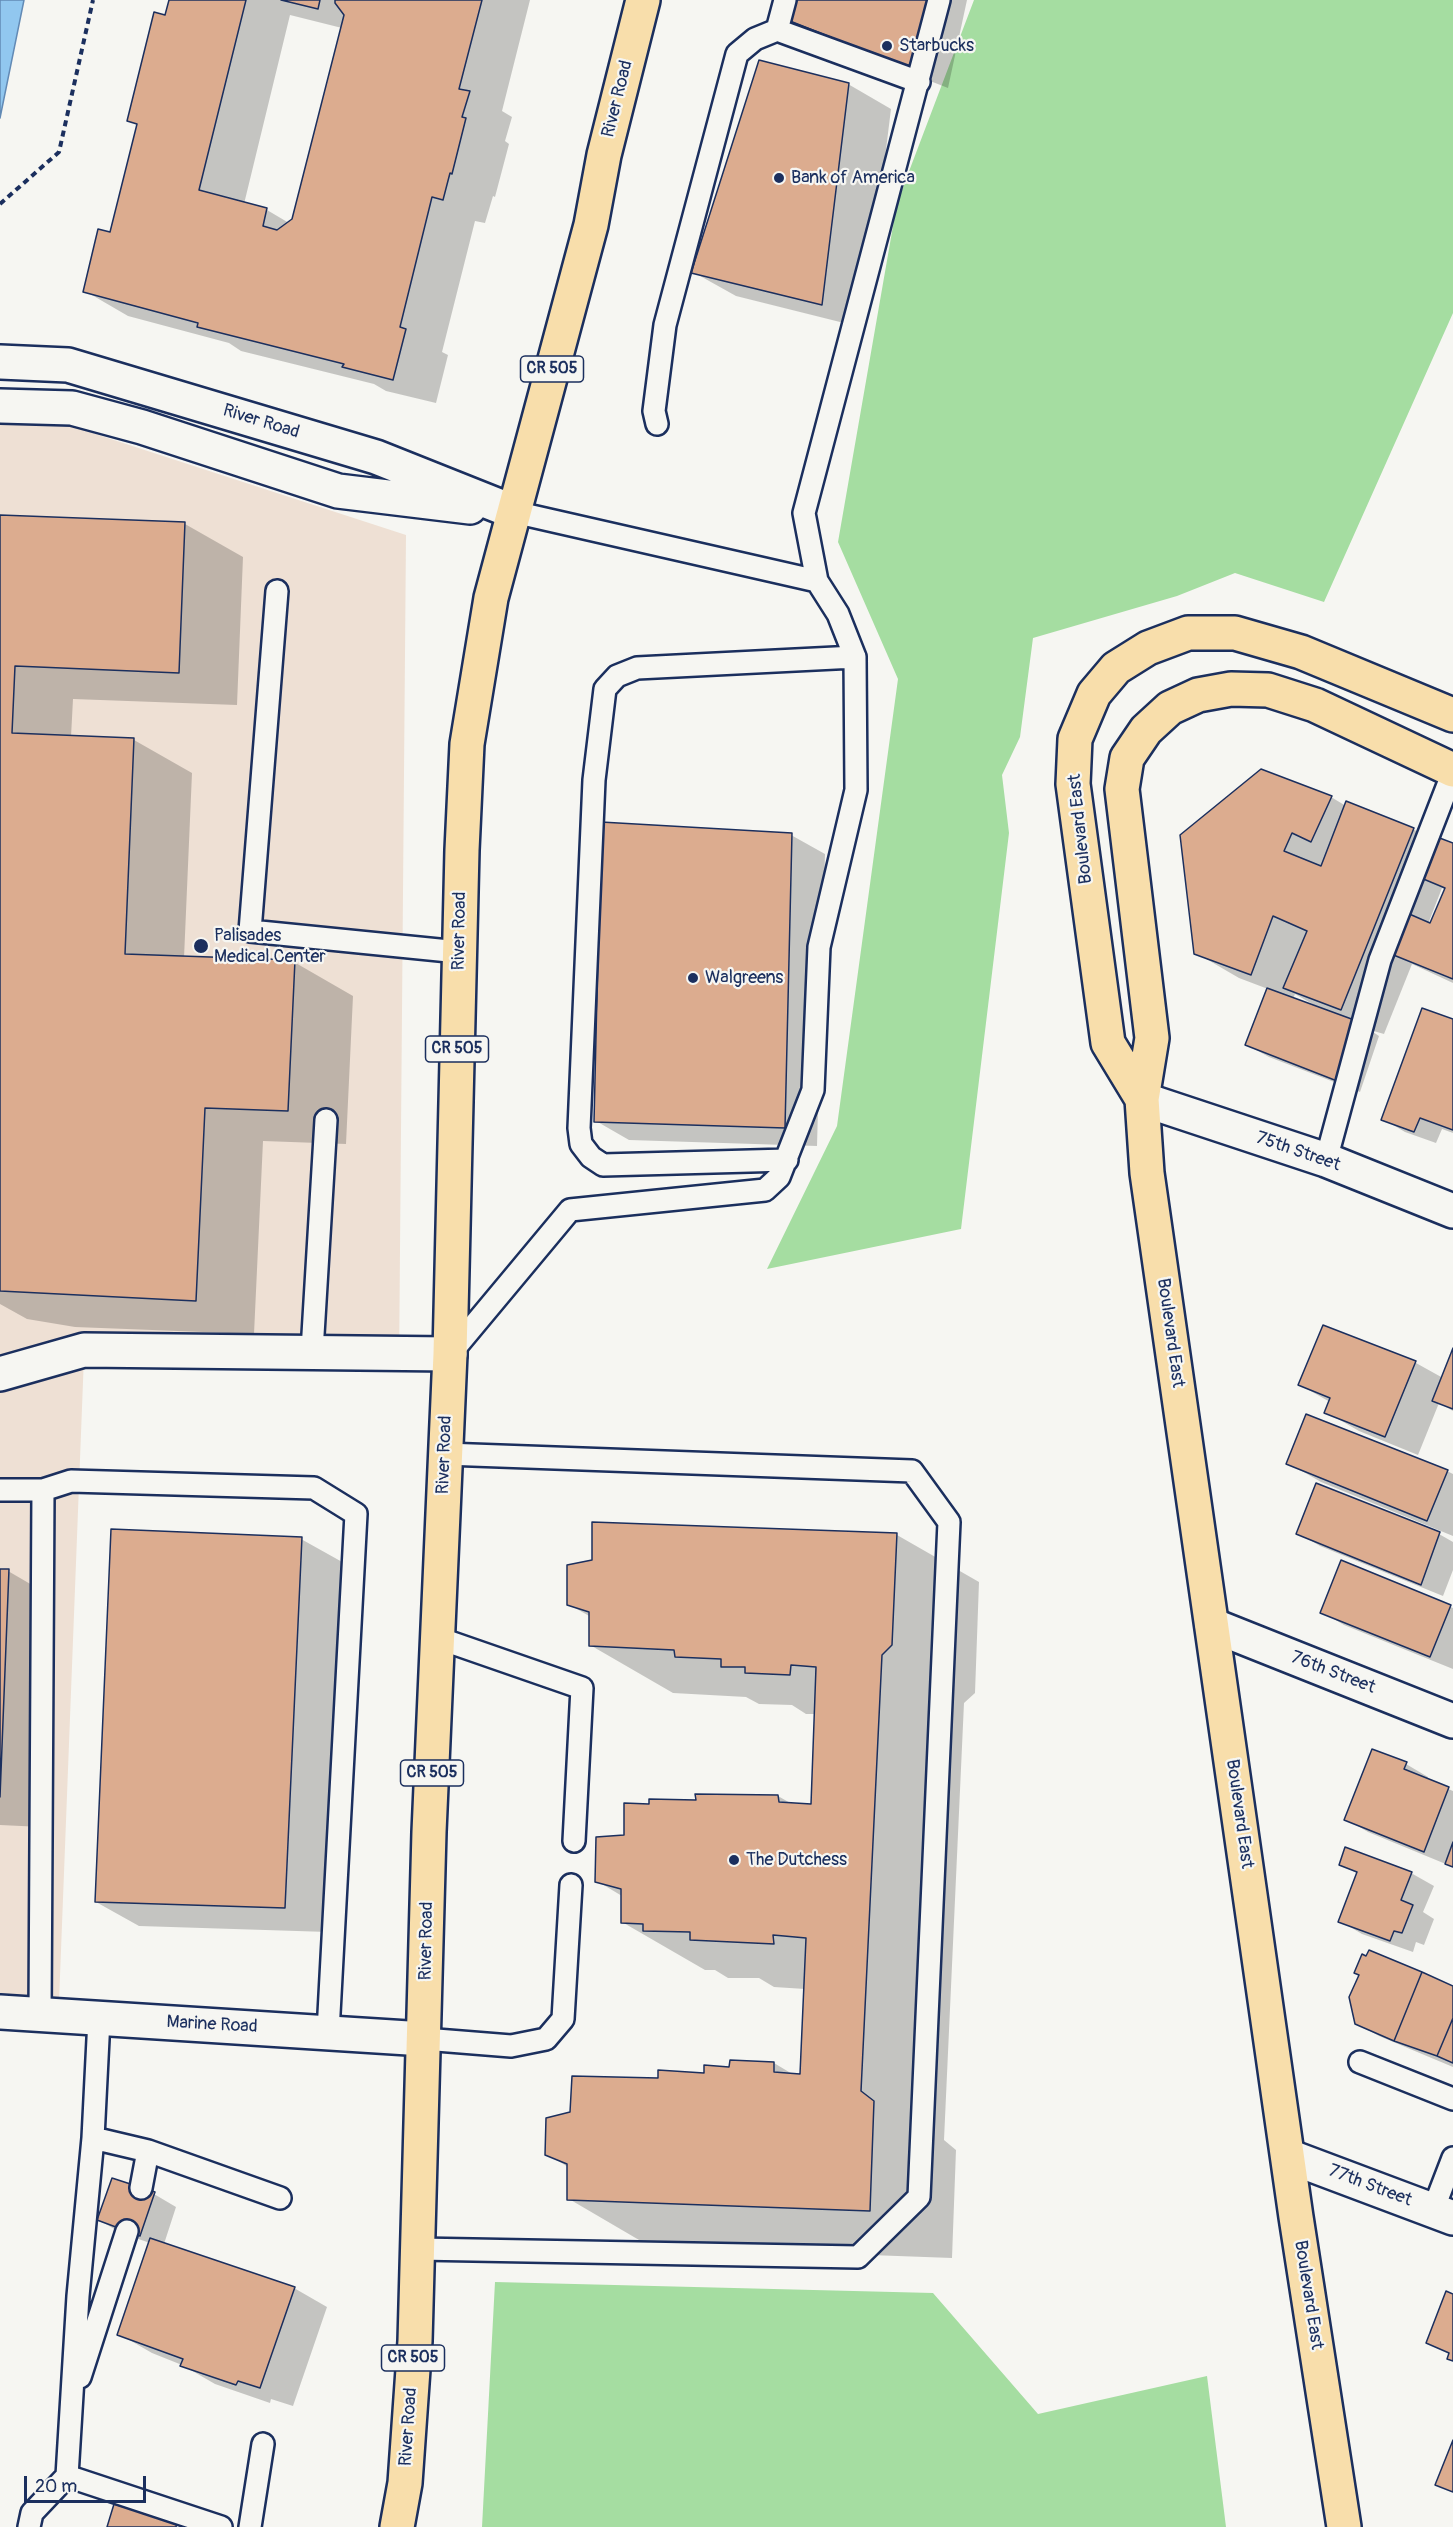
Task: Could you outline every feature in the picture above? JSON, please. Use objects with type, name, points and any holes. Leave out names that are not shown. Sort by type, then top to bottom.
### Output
[{"type":"main road","name":"River Road","points":[[397,2527],[406,2459],[415,2341],[429,1832],[450,1354],[459,952],[467,744],[491,598],[591,225],[604,154],[643,0]]},
{"type":"main road","name":"Boulevard East","points":[[1142,1099],[1108,1042],[1073,784],[1076,740],[1094,694],[1116,668],[1148,648],[1188,633],[1235,633],[1301,652],[1453,715]]},
{"type":"main road","name":"Boulevard East","points":[[1344,2527],[1287,2156],[1147,1173],[1142,1099],[1152,1038],[1122,789],[1127,758],[1146,730],[1170,708],[1198,695],[1231,689],[1268,690],[1315,705],[1453,771]]},
{"type":"street","name":"River Road","points":[[0,362],[68,365],[376,457],[514,512]]},
{"type":"street","points":[[0,406],[72,408],[142,427],[338,491],[514,512]]},
{"type":"street","name":"75th Street","points":[[1142,1099],[1326,1160],[1453,1211]]},
{"type":"street","points":[[0,1374],[84,1350],[450,1354]]},
{"type":"street","name":"76th Street","points":[[1212,1626],[1453,1721]]},
{"type":"street","name":"Marine Road","points":[[0,2012],[424,2039]]},
{"type":"street","name":"77th Street","points":[[1287,2156],[1443,2214]]},
{"type":"lane","points":[[777,30],[785,0]]},
{"type":"lane","points":[[450,1354],[570,1210],[765,1190],[779,1177],[813,1090],[819,947],[856,790],[855,657],[838,614],[817,581],[804,513],[939,0]]},
{"type":"lane","points":[[657,424],[654,411],[665,325],[737,54],[755,39],[777,30],[919,82]]},
{"type":"lane","points":[[514,512],[817,581]]},
{"type":"lane","points":[[278,591],[250,931],[459,952]]},
{"type":"lane","points":[[787,1160],[603,1165],[581,1144],[579,1128],[594,780],[605,689],[617,676],[637,668],[855,657]]},
{"type":"lane","points":[[1326,1160],[1380,960],[1453,771]]},
{"type":"lane","points":[[312,1352],[326,1120]]},
{"type":"lane","points":[[418,2248],[858,2257],[920,2197],[949,1522],[912,1471],[445,1454]]},
{"type":"lane","points":[[0,1490],[43,1490],[70,1481],[314,1488],[356,1514],[328,2032]]},
{"type":"lane","points":[[40,2015],[43,1490]]},
{"type":"lane","points":[[438,1638],[582,1688],[574,1841]]},
{"type":"lane","points":[[424,2039],[511,2046],[546,2039],[563,2019],[571,1885]]},
{"type":"lane","points":[[29,2527],[33,2513],[67,2476],[78,2296],[93,2138],[99,2019]]},
{"type":"lane","points":[[1360,2062],[1453,2099]]},
{"type":"lane","points":[[93,2138],[148,2151],[280,2198]]},
{"type":"lane","points":[[141,2188],[148,2151]]},
{"type":"lane","points":[[1443,2214],[1453,2158]]},
{"type":"lane","points":[[71,2406],[127,2231]]},
{"type":"lane","points":[[250,2527],[263,2444]]},
{"type":"lane","points":[[67,2476],[221,2527]]},
{"type":"path","points":[[0,204],[59,152],[93,0]]},
{"type":"shaded area","name":"Palisades Medical Center","points":[[0,411],[77,428],[406,535],[399,1368],[84,1356],[59,2002],[0,1997]]},
{"type":"green space","points":[[974,0],[1453,0],[1453,313],[1324,602],[1235,573],[1177,596],[1033,638],[1020,737],[1002,775],[1009,833],[961,1229],[767,1269],[837,1126],[898,679],[838,542],[897,203]]},
{"type":"green space","points":[[495,2282],[933,2293],[1038,2414],[1207,2376],[1226,2527],[482,2527]]},
{"type":"water","points":[[0,0],[24,0],[0,118]]},
{"type":"building","points":[[169,0],[246,0],[199,190],[267,208],[263,226],[277,230],[292,219],[344,15],[335,0],[482,0],[459,89],[470,91],[462,117],[466,118],[443,200],[432,197],[400,327],[406,329],[393,380],[342,367],[344,364],[197,327],[198,323],[83,292],[98,229],[110,232],[137,124],[127,121],[154,12],[165,15]]},
{"type":"building","points":[[281,0],[320,0],[318,9]]},
{"type":"building","name":"Starbucks","points":[[796,0],[931,0],[915,71],[790,21]]},
{"type":"building","name":"Bank of America","points":[[759,60],[849,83],[822,305],[691,273]]},
{"type":"building","points":[[0,515],[185,522],[179,673],[15,666],[12,733],[134,738],[125,954],[295,960],[288,1111],[205,1108],[196,1301],[0,1291]]},
{"type":"building","points":[[1261,769],[1332,796],[1311,842],[1292,833],[1284,851],[1321,866],[1346,801],[1414,828],[1341,1010],[1283,988],[1307,931],[1273,916],[1251,975],[1194,954],[1180,835]]},
{"type":"building","name":"Walgreens","points":[[601,822],[792,833],[785,1128],[594,1122]]},
{"type":"building","points":[[1437,837],[1453,843],[1453,979],[1391,954],[1407,913],[1430,923],[1445,888],[1421,878]]},
{"type":"building","points":[[1267,988],[1357,1021],[1337,1081],[1245,1045]]},
{"type":"building","points":[[1422,1008],[1453,1019],[1453,1130],[1420,1118],[1414,1132],[1381,1120]]},
{"type":"building","points":[[1323,1325],[1416,1361],[1385,1437],[1324,1413],[1330,1398],[1298,1385]]},
{"type":"building","points":[[1453,1348],[1453,1409],[1432,1401]]},
{"type":"building","points":[[1306,1414],[1448,1470],[1427,1521],[1286,1464]]},
{"type":"building","points":[[1316,1483],[1440,1532],[1421,1585],[1296,1534]]},
{"type":"building","name":"The Dutchess","points":[[592,1522],[897,1533],[892,1645],[882,1655],[861,2091],[874,2101],[870,2211],[567,2200],[567,2164],[545,2155],[546,2118],[570,2112],[572,2076],[658,2078],[658,2070],[704,2073],[704,2065],[729,2067],[730,2060],[774,2062],[774,2072],[800,2074],[806,1938],[773,1935],[774,1944],[690,1940],[690,1932],[643,1931],[643,1924],[621,1923],[621,1889],[595,1882],[596,1837],[624,1835],[624,1803],[649,1804],[649,1799],[696,1800],[695,1794],[778,1795],[779,1802],[811,1804],[816,1667],[791,1665],[790,1675],[745,1673],[745,1667],[721,1667],[721,1659],[675,1657],[674,1650],[589,1646],[589,1612],[567,1605],[567,1565],[592,1560]]},
{"type":"building","points":[[111,1529],[302,1537],[285,1908],[95,1902]]},
{"type":"building","points":[[1341,1560],[1451,1605],[1430,1657],[1320,1613]]},
{"type":"building","points":[[0,1569],[9,1569],[0,1797]]},
{"type":"building","points":[[1372,1749],[1407,1762],[1404,1769],[1449,1787],[1424,1852],[1344,1820]]},
{"type":"building","points":[[1453,1842],[1453,1867],[1445,1864]]},
{"type":"building","points":[[1345,1847],[1412,1872],[1401,1900],[1413,1905],[1402,1933],[1394,1931],[1390,1941],[1338,1922],[1357,1872],[1339,1865]]},
{"type":"building","points":[[1369,1950],[1422,1972],[1394,2041],[1355,2024],[1349,1997],[1359,1975],[1354,1973],[1362,1954],[1366,1956]]},
{"type":"building","points":[[1422,1972],[1453,1986],[1453,2018],[1437,2056],[1394,2041]]},
{"type":"building","points":[[1453,2018],[1453,2063],[1437,2056]]},
{"type":"building","points":[[112,2178],[155,2192],[140,2236],[97,2220]]},
{"type":"building","points":[[150,2238],[295,2287],[260,2388],[238,2381],[236,2385],[180,2366],[183,2359],[117,2335]]},
{"type":"building","points":[[1446,2291],[1453,2294],[1453,2361],[1447,2359],[1449,2353],[1426,2343]]},
{"type":"building","points":[[1453,2440],[1453,2492],[1435,2485]]},
{"type":"building","points":[[114,2504],[177,2523],[176,2527],[107,2527]]},
{"type":"place","name":"Starbucks","points":[[887,46]]},
{"type":"place","name":"Bank of America","points":[[779,178]]},
{"type":"place","name":"Palisades Medical Center","points":[[201,946]]},
{"type":"place","name":"Walgreens","points":[[693,978]]},
{"type":"place","name":"The Dutchess","points":[[734,1860]]}]
